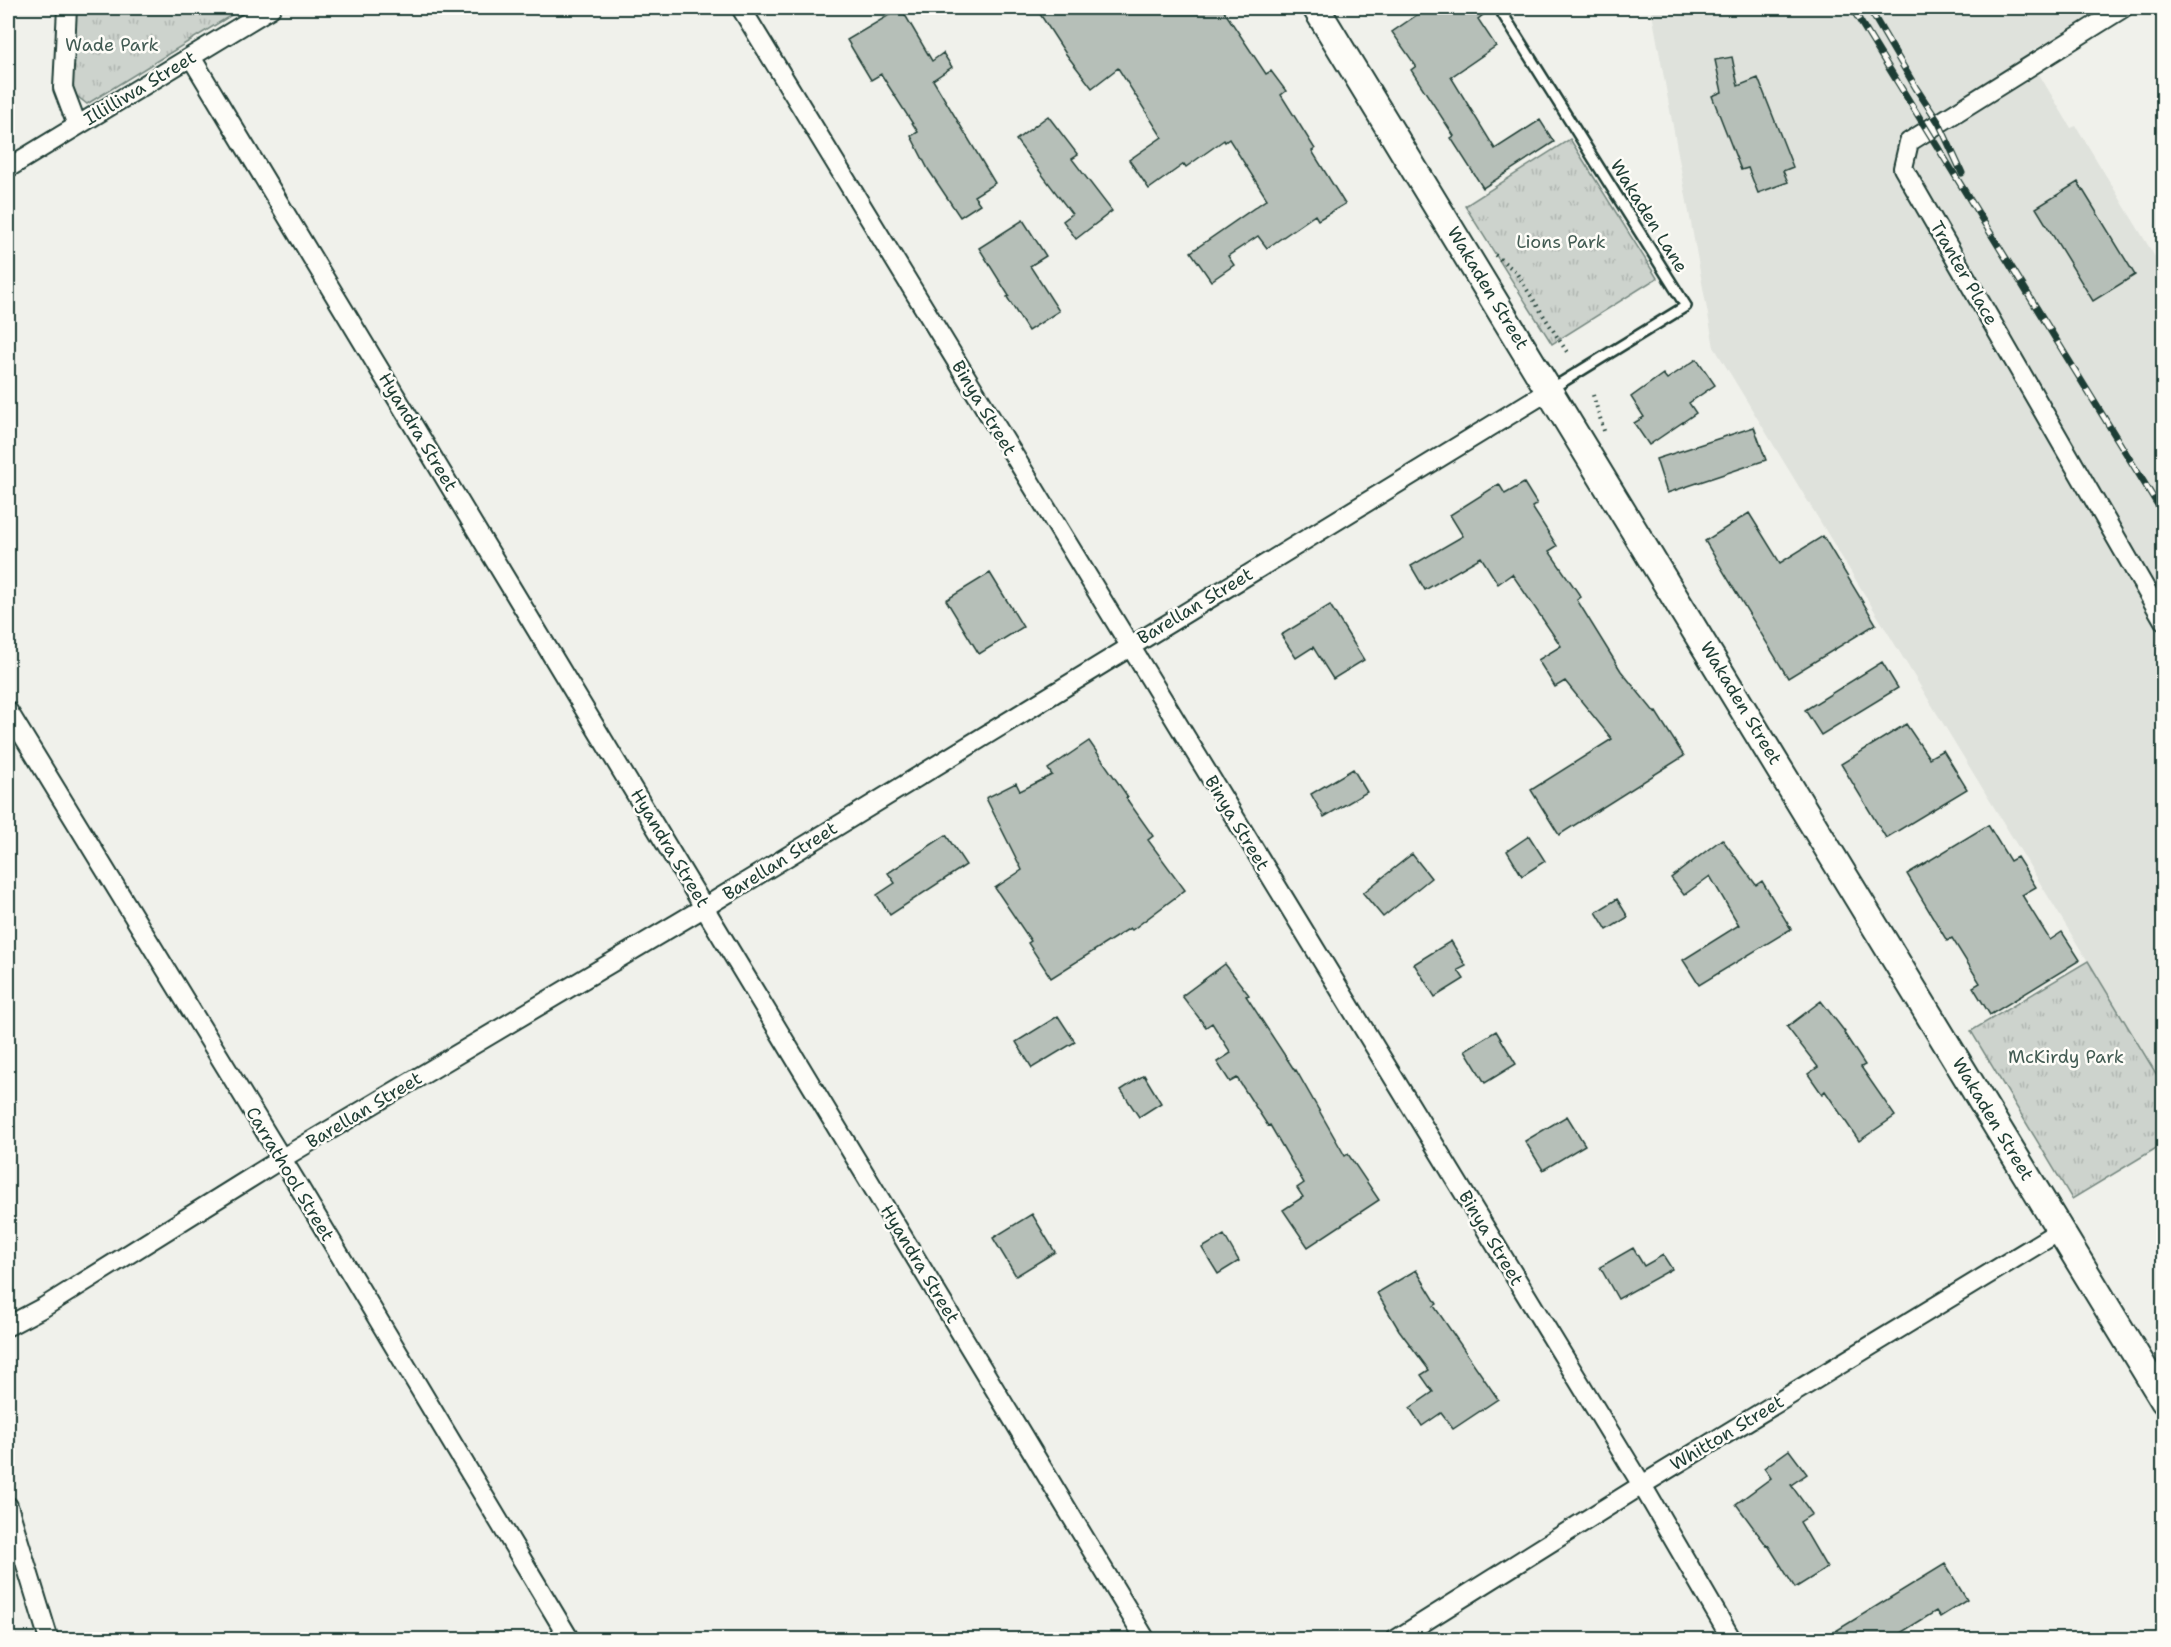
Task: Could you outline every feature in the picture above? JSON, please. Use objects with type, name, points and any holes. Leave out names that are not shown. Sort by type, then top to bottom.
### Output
[{"type":"street","points":[[67,8],[63,88],[77,125]]},
{"type":"street","name":"Illilliwa Street","points":[[8,168],[271,8]]},
{"type":"street","name":"Binya Street","points":[[741,8],[1642,1485],[1732,1640]]},
{"type":"street","name":"Wakaden Street","points":[[1316,8],[2163,1401]]},
{"type":"street","name":"Tranter Place","points":[[2123,8],[1909,142],[1903,168],[2163,621]]},
{"type":"street","name":"Hyandra Street","points":[[191,57],[1146,1640]]},
{"type":"street","name":"Barellan Street","points":[[8,1326],[44,1307],[281,1159],[705,907],[1550,390]]},
{"type":"street","name":"Carrathool Street","points":[[8,711],[570,1640]]},
{"type":"street","name":"Whitton Street","points":[[1395,1640],[1642,1485],[2061,1230]]},
{"type":"street","points":[[8,1506],[50,1640]]},
{"type":"lane","name":"Wakaden Lane","points":[[1499,8],[1686,306],[1550,390]]},
{"type":"path","points":[[1491,253],[1515,271],[1567,352]]},
{"type":"shaded area","points":[[1651,8],[2104,8],[2027,54],[2071,128],[2076,126],[2163,270],[2163,1085],[1714,347]]},
{"type":"green space","name":"Wade Park","points":[[74,8],[243,8],[87,104],[73,93]]},
{"type":"green space","name":"Lions Park","points":[[1570,139],[1657,278],[1552,344],[1465,206]]},
{"type":"green space","name":"McKirdy Park","points":[[2088,961],[2163,1085],[2163,1144],[2072,1199],[1971,1031]]},
{"type":"building","points":[[901,8],[932,61],[943,53],[952,67],[933,80],[995,183],[974,196],[980,204],[960,217],[928,169],[911,136],[918,132],[881,74],[871,80],[847,40]]},
{"type":"building","points":[[1036,8],[1222,8],[1266,74],[1271,71],[1286,91],[1281,95],[1315,149],[1312,151],[1345,204],[1318,220],[1315,215],[1267,248],[1258,236],[1228,256],[1234,265],[1211,281],[1191,252],[1267,199],[1229,139],[1225,142],[1224,140],[1186,167],[1184,164],[1149,189],[1129,160],[1162,137],[1118,68],[1092,88],[1066,54]]},
{"type":"building","points":[[1427,8],[1492,8],[1478,19],[1496,46],[1451,77],[1495,149],[1540,120],[1554,142],[1483,188],[1451,138],[1454,136],[1411,70],[1416,66],[1392,32]]},
{"type":"building","points":[[1732,57],[1738,86],[1758,78],[1793,167],[1783,171],[1788,182],[1758,193],[1748,168],[1741,170],[1712,96],[1722,92],[1715,60]]},
{"type":"building","points":[[1048,116],[1078,155],[1072,159],[1112,211],[1076,239],[1063,221],[1072,214],[1016,140]]},
{"type":"building","points":[[2078,182],[2135,275],[2093,301],[2036,208]]},
{"type":"building","points":[[1023,220],[1046,256],[1030,266],[1059,311],[1028,331],[979,248]]},
{"type":"building","points":[[1697,359],[1715,385],[1689,403],[1696,413],[1649,445],[1634,423],[1644,417],[1631,397],[1663,374],[1667,379]]},
{"type":"building","points":[[1754,427],[1766,460],[1667,493],[1656,459]]},
{"type":"building","points":[[1524,483],[1537,504],[1532,507],[1557,546],[1549,551],[1581,597],[1577,600],[1621,671],[1656,712],[1684,756],[1559,835],[1531,790],[1612,739],[1565,681],[1555,687],[1538,660],[1561,646],[1512,574],[1498,584],[1481,557],[1425,590],[1411,566],[1463,536],[1450,515],[1499,484],[1505,494]]},
{"type":"building","points":[[1749,513],[1780,563],[1823,536],[1876,624],[1788,678],[1705,541]]},
{"type":"building","points":[[990,573],[1023,627],[979,654],[946,600]]},
{"type":"building","points":[[1330,605],[1364,660],[1333,679],[1313,647],[1296,658],[1281,635]]},
{"type":"building","points":[[1882,662],[1898,688],[1821,735],[1805,710]]},
{"type":"building","points":[[1906,724],[1929,758],[1943,750],[1967,789],[1886,838],[1841,764]]},
{"type":"building","points":[[1089,741],[1153,836],[1148,840],[1185,890],[1132,930],[1130,928],[1051,978],[1028,943],[1031,941],[995,888],[1022,870],[986,798],[1016,783],[1020,791],[1052,775],[1048,769]]},
{"type":"building","points":[[1353,769],[1367,792],[1324,817],[1311,794]]},
{"type":"building","points":[[1988,825],[2010,861],[2017,857],[2036,887],[2022,895],[2050,940],[2062,932],[2080,960],[1990,1015],[1973,987],[1980,983],[1952,938],[1947,941],[1907,874]]},
{"type":"building","points":[[946,835],[966,865],[890,915],[877,895],[895,883],[888,873]]},
{"type":"building","points":[[1529,836],[1545,861],[1522,876],[1507,851]]},
{"type":"building","points":[[1722,839],[1756,885],[1762,881],[1791,929],[1699,985],[1683,960],[1739,925],[1710,876],[1684,895],[1671,878]]},
{"type":"building","points":[[1412,854],[1431,878],[1383,917],[1363,893]]},
{"type":"building","points":[[1617,899],[1628,917],[1607,930],[1596,912]]},
{"type":"building","points":[[1451,941],[1466,966],[1458,970],[1464,979],[1435,997],[1414,964]]},
{"type":"building","points":[[1225,964],[1249,995],[1246,996],[1296,1070],[1345,1156],[1348,1154],[1379,1200],[1308,1247],[1283,1210],[1303,1197],[1297,1188],[1304,1183],[1270,1125],[1268,1126],[1237,1078],[1230,1082],[1217,1062],[1231,1053],[1212,1023],[1206,1027],[1182,996]]},
{"type":"building","points":[[1821,1001],[1845,1032],[1865,1065],[1861,1067],[1895,1116],[1859,1141],[1825,1091],[1822,1094],[1808,1074],[1818,1067],[1787,1027]]},
{"type":"building","points":[[1058,1016],[1075,1042],[1032,1068],[1016,1042]]},
{"type":"building","points":[[1496,1031],[1516,1064],[1485,1083],[1465,1050]]},
{"type":"building","points":[[1144,1075],[1161,1103],[1139,1117],[1121,1090]]},
{"type":"building","points":[[1567,1116],[1585,1145],[1543,1170],[1525,1141]]},
{"type":"building","points":[[1032,1214],[1055,1252],[1016,1276],[993,1238]]},
{"type":"building","points":[[1224,1235],[1239,1261],[1218,1274],[1202,1248]]},
{"type":"building","points":[[1633,1248],[1644,1266],[1663,1255],[1672,1269],[1618,1299],[1600,1267]]},
{"type":"building","points":[[1416,1270],[1437,1304],[1434,1306],[1498,1399],[1453,1429],[1441,1413],[1422,1426],[1410,1408],[1433,1392],[1421,1375],[1429,1370],[1399,1330],[1377,1293]]},
{"type":"building","points":[[1789,1450],[1807,1474],[1791,1485],[1812,1514],[1800,1522],[1827,1568],[1795,1588],[1768,1545],[1736,1504],[1771,1478],[1764,1468]]},
{"type":"building","points":[[1945,1564],[1967,1600],[1940,1617],[1936,1611],[1889,1640],[1821,1640]]},
{"type":"railway","points":[[1852,8],[2164,515]]},
{"type":"railway","points":[[1869,8],[1939,123],[1962,173]]}]
